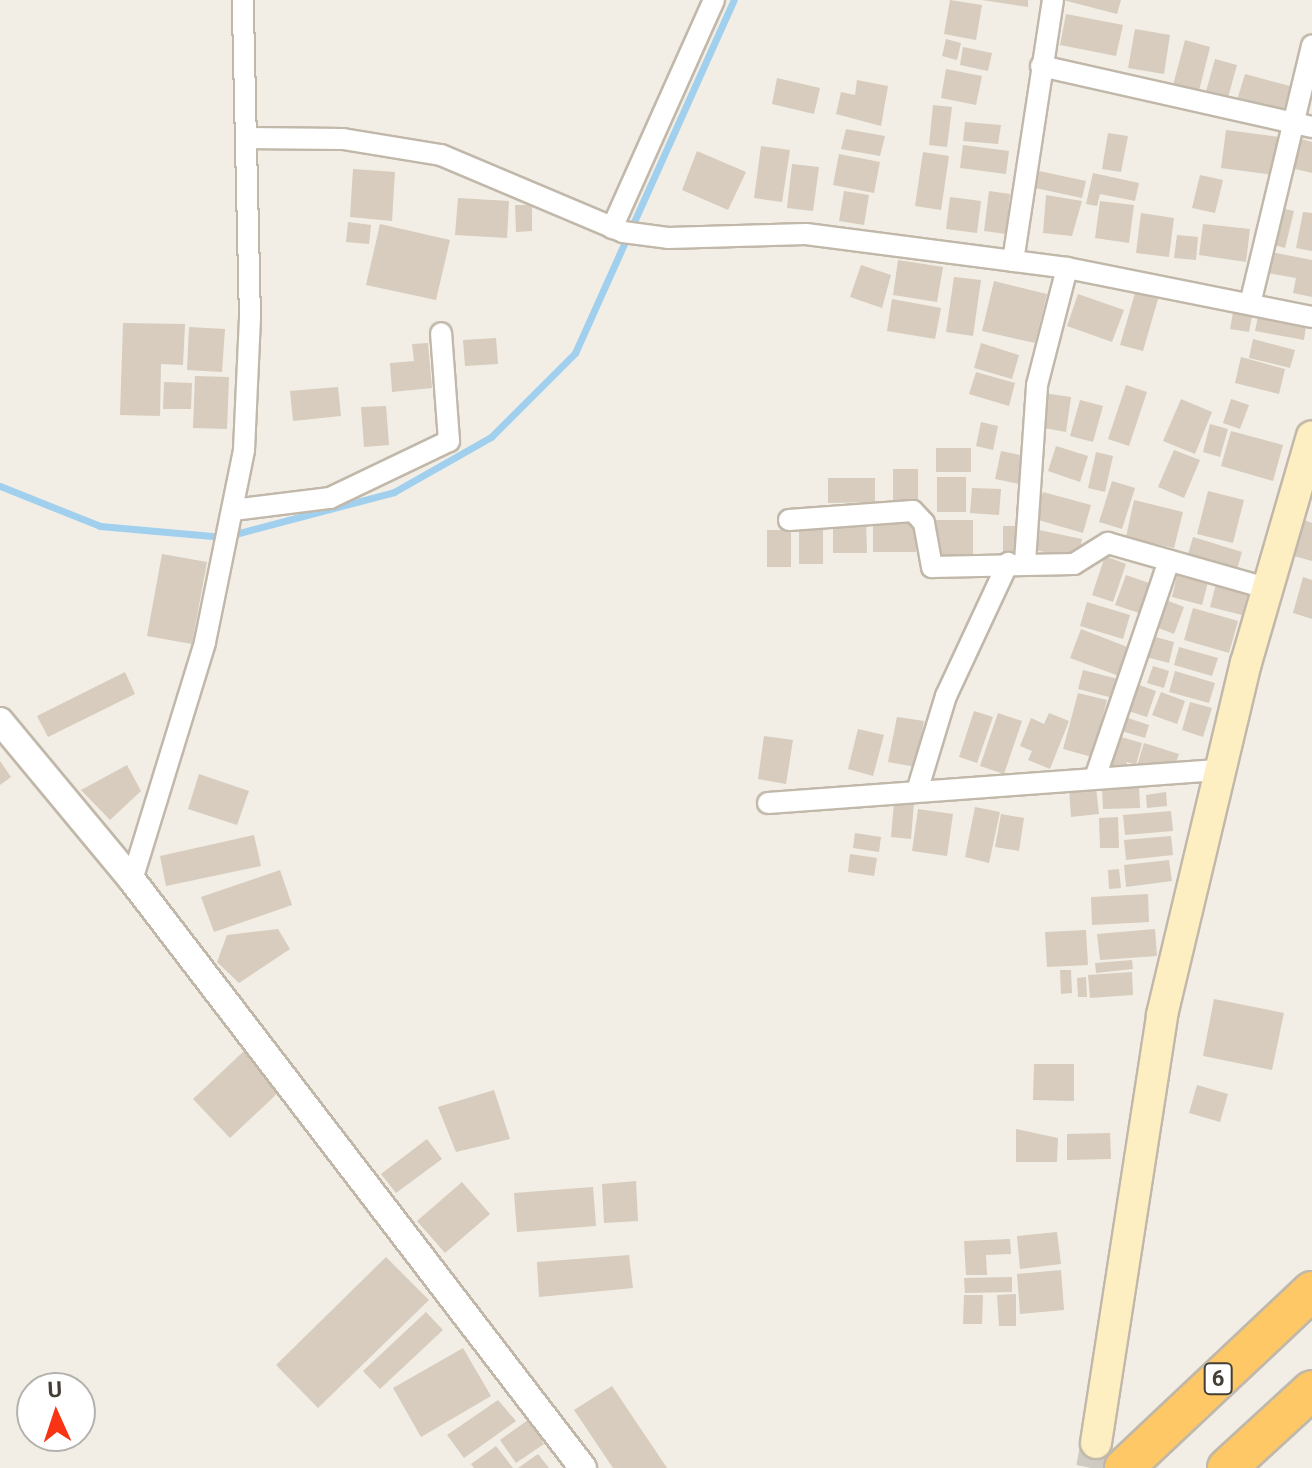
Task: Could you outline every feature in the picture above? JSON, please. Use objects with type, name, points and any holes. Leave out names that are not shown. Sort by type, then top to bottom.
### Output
[{"type":"highway","name":"6","points":[[1110,1456],[1312,1291]]},
{"type":"highway","points":[[1227,1468],[1312,1390]]},
{"type":"main road","points":[[1110,1456],[1162,1015],[1266,588],[1312,436]]},
{"type":"street","points":[[132,880],[220,569],[232,513],[248,396],[243,0]]},
{"type":"street","points":[[618,230],[714,0]]},
{"type":"street","points":[[1013,261],[1053,0]]},
{"type":"street","points":[[1250,304],[1291,121],[1312,45]]},
{"type":"street","points":[[1041,66],[1312,127]]},
{"type":"street","points":[[246,138],[343,139],[441,155],[618,230],[668,238],[767,231],[1013,261],[1067,268],[1312,317]]},
{"type":"street","points":[[918,788],[946,696],[1017,563],[1037,385],[1067,268]]},
{"type":"street","points":[[232,513],[330,498],[449,441],[441,333]]},
{"type":"street","points":[[789,520],[913,511],[924,523],[932,567],[1074,564],[1108,543],[1266,588]]},
{"type":"street","points":[[1095,778],[1169,561]]},
{"type":"street","points":[[0,721],[132,880],[583,1468]]},
{"type":"street","points":[[768,803],[918,788],[1221,770]]},
{"type":"building","points":[[950,0],[982,5],[976,40],[944,34]]},
{"type":"building","points":[[982,0],[1028,0],[1028,7]]},
{"type":"building","points":[[1063,0],[1121,0],[1117,14]]},
{"type":"building","points":[[1066,14],[1123,25],[1116,56],[1060,45]]},
{"type":"building","points":[[1135,29],[1170,35],[1164,74],[1128,68]]},
{"type":"building","points":[[946,39],[961,43],[957,60],[942,56]]},
{"type":"building","points":[[1185,40],[1210,47],[1198,95],[1172,89]]},
{"type":"building","points":[[963,47],[992,53],[988,71],[960,65]]},
{"type":"building","points":[[1215,59],[1237,65],[1227,101],[1205,95]]},
{"type":"building","points":[[946,69],[982,76],[976,105],[941,98]]},
{"type":"building","points":[[1245,74],[1290,86],[1283,113],[1237,100]]},
{"type":"building","points":[[777,78],[820,88],[814,114],[772,104]]},
{"type":"building","points":[[857,80],[888,86],[881,126],[836,114],[841,92],[855,95]]},
{"type":"building","points":[[933,105],[952,107],[947,147],[929,145]]},
{"type":"building","points":[[965,122],[1001,125],[998,144],[963,141]]},
{"type":"building","points":[[846,129],[885,136],[880,156],[841,149]]},
{"type":"building","points":[[1226,130],[1279,137],[1273,175],[1221,168]]},
{"type":"building","points":[[1108,133],[1128,136],[1121,172],[1102,169]]},
{"type":"building","points":[[1298,138],[1312,142],[1312,173],[1291,168]]},
{"type":"building","points":[[963,145],[1009,151],[1006,174],[960,168]]},
{"type":"building","points":[[761,146],[790,150],[782,202],[754,198]]},
{"type":"building","points":[[697,151],[746,172],[728,210],[682,190]]},
{"type":"building","points":[[923,152],[949,156],[941,210],[915,206]]},
{"type":"building","points":[[839,154],[880,162],[874,193],[833,185]]},
{"type":"building","points":[[792,164],[819,167],[813,211],[787,208]]},
{"type":"building","points":[[353,169],[395,172],[392,221],[350,217]]},
{"type":"building","points":[[1039,171],[1086,181],[1082,198],[1035,188]]},
{"type":"building","points":[[1093,173],[1139,183],[1135,201],[1100,194],[1097,206],[1086,204]]},
{"type":"building","points":[[1200,175],[1223,180],[1215,213],[1192,208]]},
{"type":"building","points":[[844,191],[869,195],[864,225],[839,221]]},
{"type":"building","points":[[989,191],[1010,194],[1006,234],[984,231]]},
{"type":"building","points":[[1046,195],[1082,201],[1072,236],[1043,233]]},
{"type":"building","points":[[950,197],[981,201],[977,233],[946,229]]},
{"type":"building","points":[[458,198],[509,201],[507,238],[455,235]]},
{"type":"building","points":[[1100,201],[1134,205],[1129,243],[1095,238]]},
{"type":"building","points":[[515,205],[532,205],[532,231],[516,232]]},
{"type":"building","points":[[1280,208],[1294,211],[1285,248],[1271,244]]},
{"type":"building","points":[[1303,212],[1312,213],[1312,251],[1296,248]]},
{"type":"building","points":[[1141,213],[1174,218],[1169,257],[1136,253]]},
{"type":"building","points":[[348,222],[371,225],[369,244],[346,242]]},
{"type":"building","points":[[380,224],[450,240],[436,300],[366,285]]},
{"type":"building","points":[[1203,224],[1250,229],[1246,262],[1199,255]]},
{"type":"building","points":[[1177,235],[1198,237],[1196,260],[1174,258]]},
{"type":"building","points":[[1271,252],[1312,260],[1312,297],[1293,293],[1296,278],[1267,273]]},
{"type":"building","points":[[898,260],[943,267],[937,302],[893,295]]},
{"type":"building","points":[[861,265],[891,275],[882,308],[850,297]]},
{"type":"building","points":[[954,277],[981,280],[973,336],[946,332]]},
{"type":"building","points":[[994,281],[1047,294],[1035,343],[982,331]]},
{"type":"building","points":[[1135,293],[1158,299],[1143,351],[1120,345]]},
{"type":"building","points":[[1078,294],[1124,310],[1112,342],[1067,326]]},
{"type":"building","points":[[892,299],[941,308],[935,339],[887,331]]},
{"type":"building","points":[[1234,307],[1253,311],[1249,332],[1230,329]]},
{"type":"building","points":[[1259,311],[1307,320],[1304,340],[1255,331]]},
{"type":"building","points":[[123,323],[185,324],[183,365],[161,364],[160,416],[120,415]]},
{"type":"building","points":[[189,327],[225,329],[222,372],[187,370]]},
{"type":"building","points":[[496,338],[498,364],[465,366],[463,340]]},
{"type":"building","points":[[1253,339],[1295,350],[1290,368],[1249,358]]},
{"type":"building","points":[[428,343],[432,388],[392,392],[390,363],[414,361],[412,344]]},
{"type":"building","points":[[981,343],[1019,355],[1012,379],[974,368]]},
{"type":"building","points":[[1241,357],[1285,369],[1279,394],[1235,383]]},
{"type":"building","points":[[976,372],[1015,383],[1009,406],[969,394]]},
{"type":"building","points":[[195,376],[229,377],[227,429],[193,428]]},
{"type":"building","points":[[164,382],[192,383],[191,409],[163,409]]},
{"type":"building","points":[[1126,385],[1147,392],[1129,446],[1108,439]]},
{"type":"building","points":[[338,387],[341,416],[293,421],[290,391]]},
{"type":"building","points":[[1043,393],[1071,397],[1066,432],[1038,427]]},
{"type":"building","points":[[1181,399],[1212,412],[1195,454],[1163,441]]},
{"type":"building","points":[[1231,399],[1249,405],[1240,429],[1223,423]]},
{"type":"building","points":[[1080,400],[1103,406],[1093,442],[1070,436]]},
{"type":"building","points":[[386,406],[389,445],[364,447],[361,407]]},
{"type":"building","points":[[981,422],[998,426],[993,450],[976,446]]},
{"type":"building","points":[[1210,424],[1228,429],[1220,457],[1203,452]]},
{"type":"building","points":[[1231,431],[1283,445],[1273,481],[1221,466]]},
{"type":"building","points":[[1056,446],[1088,456],[1080,482],[1048,471]]},
{"type":"building","points":[[936,448],[971,448],[971,472],[936,472]]},
{"type":"building","points":[[1174,450],[1200,460],[1184,498],[1158,487]]},
{"type":"building","points":[[1001,451],[1025,456],[1019,484],[995,479]]},
{"type":"building","points":[[1096,452],[1113,456],[1105,492],[1088,488]]},
{"type":"building","points":[[893,469],[918,469],[918,501],[893,501]]},
{"type":"building","points":[[937,477],[966,477],[966,512],[937,512]]},
{"type":"building","points":[[828,478],[875,478],[875,502],[828,503]]},
{"type":"building","points":[[1112,481],[1135,488],[1122,529],[1099,522]]},
{"type":"building","points":[[972,488],[1001,489],[999,515],[970,513]]},
{"type":"building","points":[[1208,491],[1244,500],[1233,543],[1197,534]]},
{"type":"building","points":[[1043,492],[1091,505],[1083,533],[1035,519]]},
{"type":"building","points":[[1134,500],[1183,512],[1174,548],[1126,537]]},
{"type":"building","points":[[833,519],[866,519],[867,553],[833,553]]},
{"type":"building","points":[[930,520],[973,520],[973,558],[930,558]]},
{"type":"building","points":[[1304,520],[1312,523],[1312,561],[1294,556]]},
{"type":"building","points":[[873,521],[916,521],[916,552],[873,552]]},
{"type":"building","points":[[799,526],[823,526],[823,564],[799,564]]},
{"type":"building","points":[[1003,526],[1020,526],[1020,555],[1003,555]]},
{"type":"building","points":[[767,530],[791,530],[791,567],[767,567]]},
{"type":"building","points":[[1039,530],[1082,539],[1078,559],[1035,550]]},
{"type":"building","points":[[1193,537],[1242,552],[1235,576],[1186,561]]},
{"type":"building","points":[[162,554],[207,562],[192,644],[147,636]]},
{"type":"building","points":[[1105,556],[1126,564],[1113,602],[1092,595]]},
{"type":"building","points":[[1179,567],[1210,575],[1202,605],[1172,597]]},
{"type":"building","points":[[1126,575],[1152,584],[1142,614],[1115,605]]},
{"type":"building","points":[[1303,577],[1312,580],[1312,619],[1293,613]]},
{"type":"building","points":[[1217,580],[1249,589],[1242,615],[1210,607]]},
{"type":"building","points":[[1166,600],[1184,607],[1174,634],[1156,627]]},
{"type":"building","points":[[1087,602],[1130,615],[1123,639],[1080,626]]},
{"type":"building","points":[[1193,608],[1238,621],[1229,653],[1184,640]]},
{"type":"building","points":[[1081,629],[1130,648],[1119,676],[1070,658]]},
{"type":"building","points":[[1152,636],[1174,642],[1169,663],[1146,657]]},
{"type":"building","points":[[1179,647],[1218,658],[1212,676],[1174,665]]},
{"type":"building","points":[[1153,666],[1169,671],[1164,688],[1147,683]]},
{"type":"building","points":[[1083,670],[1118,679],[1113,698],[1078,689]]},
{"type":"building","points":[[1175,671],[1215,683],[1209,703],[1169,692]]},
{"type":"building","points":[[125,672],[135,694],[48,737],[37,716]]},
{"type":"building","points":[[1131,682],[1156,691],[1147,717],[1122,709]]},
{"type":"building","points":[[1161,692],[1185,701],[1177,724],[1152,715]]},
{"type":"building","points":[[1078,693],[1107,700],[1092,757],[1063,749]]},
{"type":"building","points":[[1190,702],[1212,708],[1203,737],[1182,730]]},
{"type":"building","points":[[974,711],[993,717],[977,763],[959,757]]},
{"type":"building","points":[[998,713],[1022,721],[1004,774],[980,766]]},
{"type":"building","points":[[1049,713],[1069,721],[1050,769],[1028,760],[1032,751],[1020,746],[1031,718],[1044,724]]},
{"type":"building","points":[[1122,716],[1149,725],[1145,738],[1118,730]]},
{"type":"building","points":[[897,717],[924,721],[916,767],[888,762]]},
{"type":"building","points":[[858,729],[884,735],[873,776],[848,769]]},
{"type":"building","points":[[1114,735],[1142,743],[1136,765],[1127,762],[1125,772],[1105,767]]},
{"type":"building","points":[[764,736],[793,740],[786,784],[758,779]]},
{"type":"building","points":[[1144,743],[1179,754],[1174,768],[1137,766]]},
{"type":"building","points":[[0,761],[11,777],[0,785]]},
{"type":"building","points":[[127,765],[141,791],[110,820],[81,790]]},
{"type":"building","points":[[199,774],[249,791],[237,825],[188,809]]},
{"type":"building","points":[[1139,785],[1140,808],[1103,809],[1102,787]]},
{"type":"building","points":[[1096,787],[1099,814],[1071,817],[1069,788]]},
{"type":"building","points":[[1166,792],[1167,806],[1147,808],[1146,795]]},
{"type":"building","points":[[894,802],[914,803],[911,839],[891,837]]},
{"type":"building","points":[[975,807],[1000,812],[989,863],[965,857]]},
{"type":"building","points":[[918,809],[953,814],[947,856],[912,851]]},
{"type":"building","points":[[1171,811],[1173,831],[1125,835],[1123,815]]},
{"type":"building","points":[[1001,814],[1024,818],[1019,851],[995,847]]},
{"type":"building","points":[[1118,817],[1119,848],[1100,848],[1099,818]]},
{"type":"building","points":[[855,833],[881,837],[879,852],[853,848]]},
{"type":"building","points":[[254,835],[261,866],[166,886],[160,856]]},
{"type":"building","points":[[1171,836],[1173,855],[1126,860],[1124,840]]},
{"type":"building","points":[[850,854],[877,858],[874,876],[848,872]]},
{"type":"building","points":[[1169,860],[1172,881],[1126,887],[1124,865]]},
{"type":"building","points":[[1119,869],[1121,888],[1109,889],[1108,870]]},
{"type":"building","points":[[280,870],[292,905],[214,932],[201,897]]},
{"type":"building","points":[[1148,894],[1149,922],[1092,925],[1091,897]]},
{"type":"building","points":[[278,929],[290,949],[239,983],[217,962],[227,935]]},
{"type":"building","points":[[1155,929],[1157,956],[1100,960],[1097,934]]},
{"type":"building","points":[[1086,930],[1088,965],[1047,967],[1045,932]]},
{"type":"building","points":[[1132,960],[1133,969],[1096,973],[1095,963]]},
{"type":"building","points":[[1060,970],[1071,970],[1072,993],[1061,994]]},
{"type":"building","points":[[1132,972],[1133,995],[1090,998],[1088,975]]},
{"type":"building","points":[[1086,977],[1087,997],[1078,997],[1077,978]]},
{"type":"building","points":[[1214,999],[1284,1013],[1272,1070],[1203,1056]]},
{"type":"building","points":[[245,1050],[282,1089],[230,1138],[193,1099]]},
{"type":"building","points":[[1034,1064],[1074,1064],[1074,1101],[1033,1100]]},
{"type":"building","points":[[1197,1085],[1228,1094],[1220,1122],[1189,1113]]},
{"type":"building","points":[[494,1090],[510,1139],[456,1152],[438,1107]]},
{"type":"building","points":[[1016,1129],[1058,1138],[1057,1162],[1016,1162]]},
{"type":"building","points":[[1110,1133],[1111,1159],[1067,1160],[1067,1134]]},
{"type":"building","points":[[427,1139],[442,1159],[396,1193],[381,1174]]},
{"type":"building","points":[[636,1181],[638,1221],[604,1223],[602,1184]]},
{"type":"building","points":[[462,1182],[490,1214],[445,1253],[417,1221]]},
{"type":"building","points":[[593,1187],[596,1226],[517,1232],[514,1193]]},
{"type":"building","points":[[1057,1232],[1061,1264],[1020,1269],[1017,1236]]},
{"type":"building","points":[[1010,1239],[1011,1254],[986,1255],[987,1275],[966,1275],[964,1241]]},
{"type":"building","points":[[629,1255],[633,1288],[539,1297],[537,1262]]},
{"type":"building","points":[[386,1257],[429,1300],[318,1408],[276,1365]]},
{"type":"building","points":[[1061,1270],[1064,1310],[1020,1314],[1017,1274]]},
{"type":"building","points":[[1012,1277],[1012,1292],[965,1293],[964,1278]]},
{"type":"building","points":[[1016,1294],[1016,1326],[999,1326],[997,1295]]},
{"type":"building","points":[[964,1295],[983,1295],[982,1324],[963,1324]]},
{"type":"building","points":[[426,1312],[443,1330],[380,1389],[363,1371]]},
{"type":"building","points":[[463,1348],[491,1396],[421,1437],[393,1388]]},
{"type":"building","points":[[612,1386],[667,1468],[613,1468],[574,1410]]},
{"type":"building","points":[[498,1400],[516,1421],[464,1458],[447,1435]]},
{"type":"building","points":[[528,1420],[544,1444],[516,1463],[500,1440]]},
{"type":"building","points":[[496,1446],[513,1468],[474,1468],[471,1464]]},
{"type":"building","points":[[538,1454],[549,1468],[518,1468]]},
{"type":"waterway","points":[[0,486],[100,526],[224,537],[394,492],[491,437],[575,353],[734,0]]},
{"type":"tunnel","points":[[1091,1468],[1096,1443]]}]
